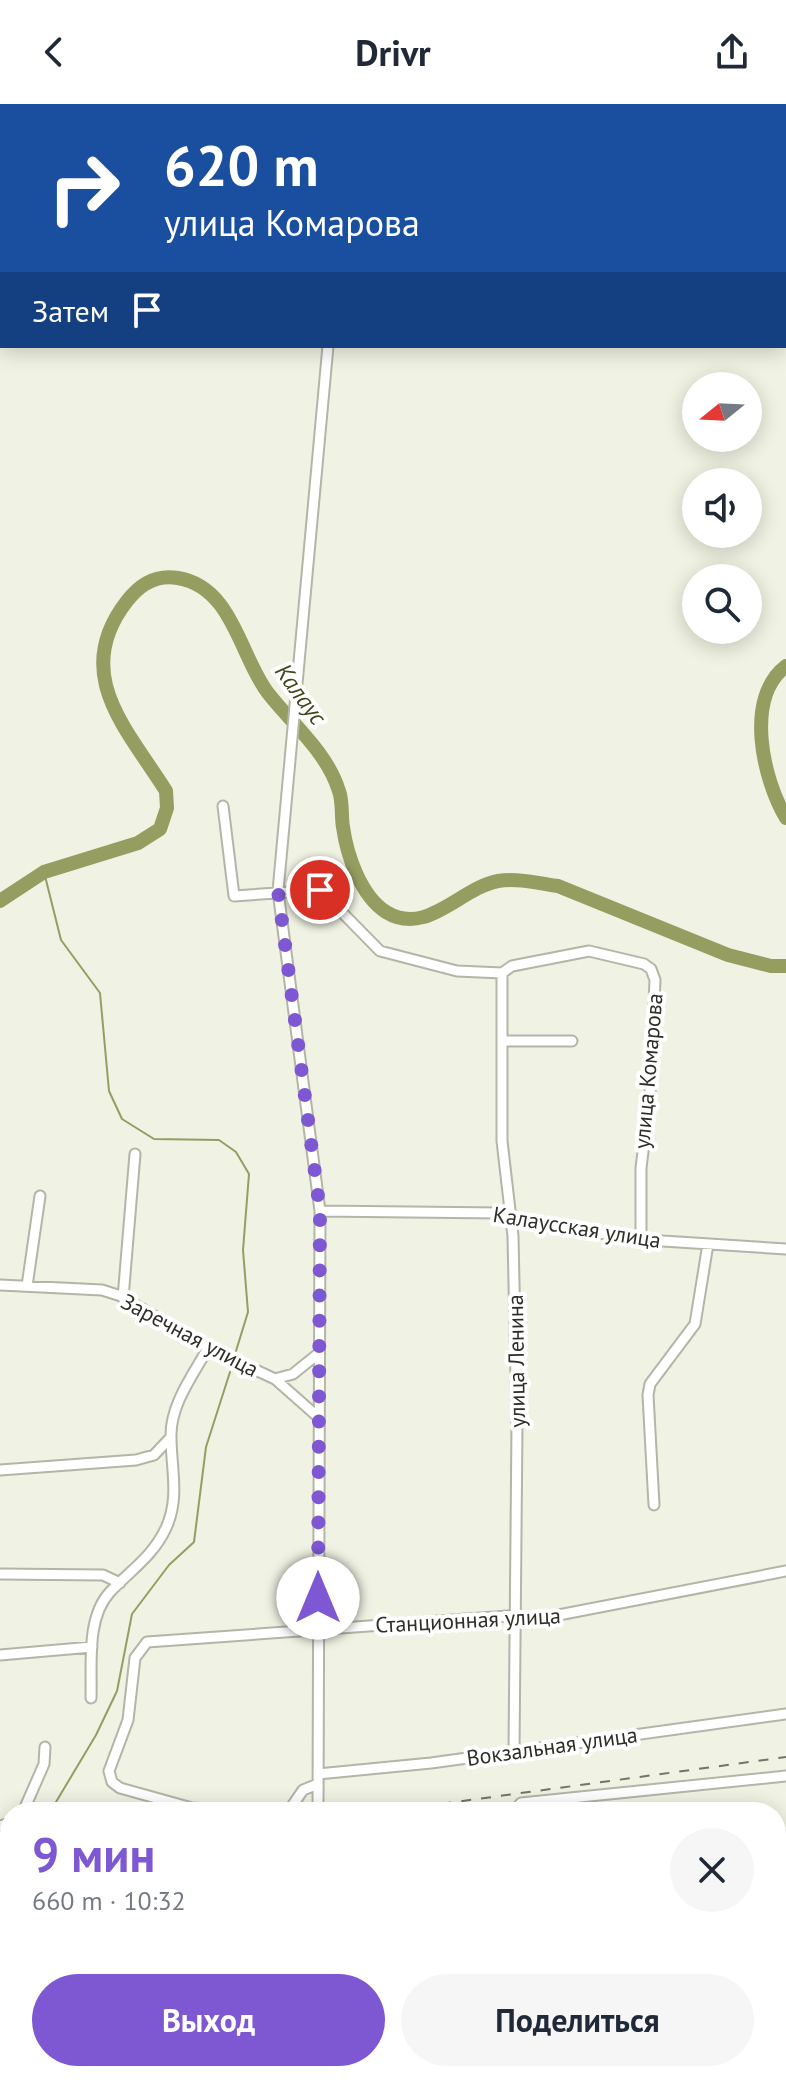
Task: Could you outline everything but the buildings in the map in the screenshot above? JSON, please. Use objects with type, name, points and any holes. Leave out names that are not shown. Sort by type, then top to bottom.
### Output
[{"type":"street","points":[[318,1802],[320,1211],[278,891],[328,348]]},
{"type":"street","name":"улица Комарова","points":[[223,806],[234,896],[320,890],[380,951],[457,971],[502,973],[512,966],[589,951],[644,964],[654,974],[650,1095],[641,1168],[641,1238]]},
{"type":"street","name":"улица Ленина","points":[[502,973],[504,1181],[511,1216],[517,1425],[514,1750]]},
{"type":"street","points":[[502,1041],[572,1041]]},
{"type":"street","points":[[123,1298],[135,1154]]},
{"type":"street","points":[[27,1286],[40,1196]]},
{"type":"street","name":"Калаусская улица","points":[[320,1211],[488,1212],[549,1227],[641,1238],[786,1249]]},
{"type":"street","points":[[654,1505],[650,1384],[695,1324],[708,1244]]},
{"type":"street","name":"Заречная улица","points":[[0,1285],[102,1290],[123,1298],[208,1348],[275,1379],[318,1417]]},
{"type":"street","points":[[91,1698],[92,1647],[98,1612],[120,1583],[144,1563],[167,1526],[175,1466],[171,1437],[183,1391],[208,1348]]},
{"type":"street","points":[[275,1379],[293,1374],[319,1353]]},
{"type":"street","points":[[0,1470],[130,1461],[154,1455],[171,1437]]},
{"type":"street","points":[[154,1455],[175,1466]]},
{"type":"street","name":"Станционная улица","points":[[174,1802],[112,1782],[109,1771],[128,1720],[135,1658],[147,1642],[516,1616],[543,1618],[595,1611],[786,1571]]},
{"type":"street","points":[[0,1574],[103,1575],[120,1583]]},
{"type":"street","points":[[0,1655],[92,1647]]},
{"type":"street","name":"Вокзальная улица","points":[[318,1779],[786,1714]]},
{"type":"street","points":[[28,1802],[44,1764],[45,1747]]},
{"type":"street","points":[[531,1802],[786,1776]]},
{"type":"street","points":[[295,1802],[303,1790],[318,1779]]},
{"type":"waterway","name":"Калаус","points":[[0,901],[44,872],[138,843],[160,829],[167,808],[166,791],[122,723],[111,700],[104,677],[104,653],[111,628],[132,595],[149,582],[170,577],[197,584],[223,609],[258,678],[326,764],[340,795],[343,827],[352,862],[362,886],[386,912],[415,919],[429,915],[484,885],[506,880],[528,881],[558,886],[728,955],[771,966],[786,966]]},
{"type":"waterway","name":"Калаус","points":[[786,666],[773,680],[761,718],[770,782],[786,818]]},
{"type":"waterway","points":[[44,872],[61,940],[100,993],[109,1091],[122,1119],[154,1139],[219,1140],[236,1152],[249,1174],[243,1250],[248,1312],[236,1351]]},
{"type":"waterway","points":[[56,1802],[96,1735],[117,1691],[132,1614],[169,1565],[194,1542],[206,1447],[230,1372]]},
{"type":"railway","points":[[455,1802],[786,1757]]},
{"type":"route","points":[[318,1598],[320,1211],[278,891],[320,890]]}]
